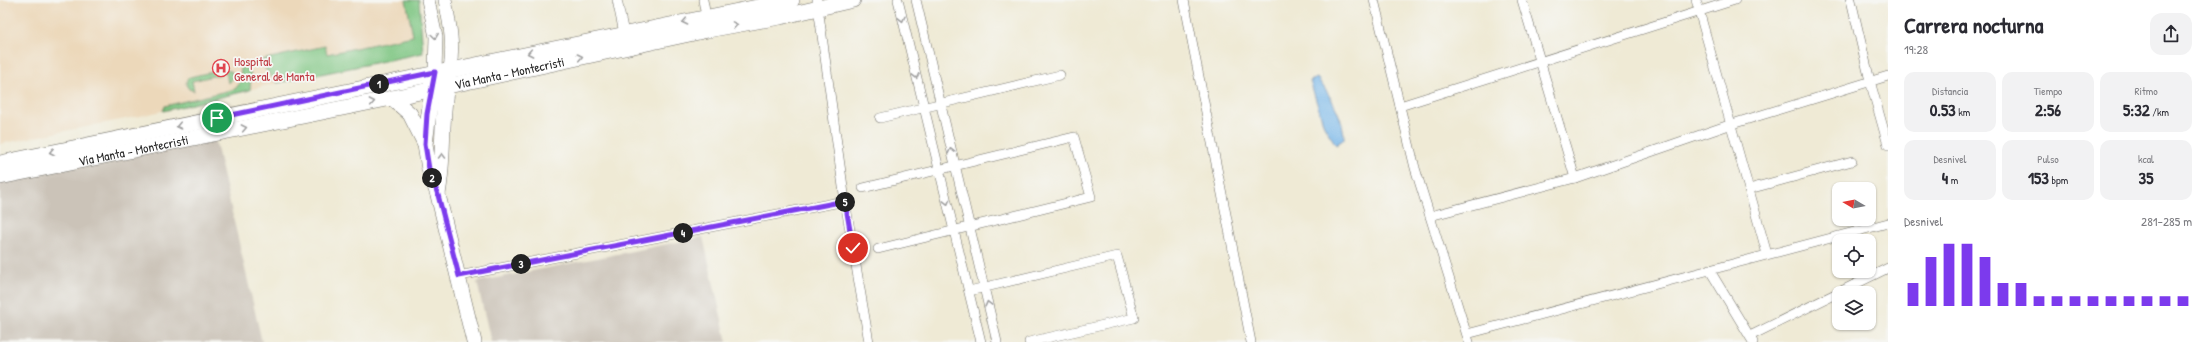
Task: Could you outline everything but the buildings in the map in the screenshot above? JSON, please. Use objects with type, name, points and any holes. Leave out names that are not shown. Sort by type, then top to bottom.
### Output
[{"type":"main road","points":[[428,0],[436,37],[435,72],[431,90],[425,144],[429,169],[438,195],[474,342]]},
{"type":"main road","points":[[438,195],[442,171],[443,101],[450,69],[452,35],[445,0]]},
{"type":"main road","name":"Vía Manta - Montecristi","points":[[0,177],[446,87],[625,41],[781,5],[818,4],[854,0]]},
{"type":"main road","name":"Vía Manta - Montecristi","points":[[0,163],[450,69],[625,41]]},
{"type":"main road","points":[[392,98],[410,114],[425,144]]},
{"type":"street","points":[[617,0],[625,41]]},
{"type":"street","points":[[703,0],[707,23]]},
{"type":"street","points":[[898,0],[981,342]]},
{"type":"street","points":[[916,0],[968,226],[997,342]]},
{"type":"street","points":[[1184,0],[1251,342]]},
{"type":"street","points":[[1374,0],[1400,106],[1430,216],[1468,338],[1710,269],[1888,223]]},
{"type":"street","points":[[1522,0],[1575,178]]},
{"type":"street","points":[[1696,0],[1732,124],[1767,254]]},
{"type":"street","points":[[1400,106],[1540,60],[1735,0]]},
{"type":"street","points":[[1851,0],[1870,82],[1888,145]]},
{"type":"street","points":[[818,4],[845,201],[869,342]]},
{"type":"street","points":[[911,54],[927,50]]},
{"type":"street","points":[[880,118],[1060,75]]},
{"type":"street","points":[[1430,216],[1575,178],[1732,124],[1888,76]]},
{"type":"street","points":[[863,188],[955,167],[1074,137],[1092,197],[878,249]]},
{"type":"street","points":[[1749,189],[1852,161]]},
{"type":"street","points":[[459,276],[845,201]]},
{"type":"street","points":[[969,291],[1118,256],[1134,318],[1029,342]]},
{"type":"street","points":[[1710,269],[1751,339],[1888,268]]},
{"type":"shaded area","name":"Hospital General de Manta","points":[[0,0],[419,0],[423,53],[277,83],[145,115],[0,144]]},
{"type":"shaded area","points":[[215,139],[262,342],[0,342],[0,178]]},
{"type":"shaded area","points":[[703,237],[727,342],[491,342],[477,282]]},
{"type":"green space","points":[[406,0],[419,0],[423,53],[277,83],[262,65],[261,60],[325,46],[327,54],[413,36]]},
{"type":"green space","points":[[245,64],[251,75],[250,90],[163,111],[165,106],[235,89],[240,82],[241,67]]},
{"type":"green space","points":[[224,69],[231,71],[232,79],[228,83],[226,73],[192,81],[194,91],[189,89],[187,86],[186,81],[190,77]]},
{"type":"water","points":[[1317,78],[1331,99],[1342,123],[1344,139],[1336,145],[1324,126],[1310,81]]},
{"type":"place","name":"Hospital General de Manta","points":[[221,68]]},
{"type":"route","points":[[217,118],[435,72],[427,114],[425,144],[429,169],[438,195],[459,276],[845,201],[853,248]]}]
